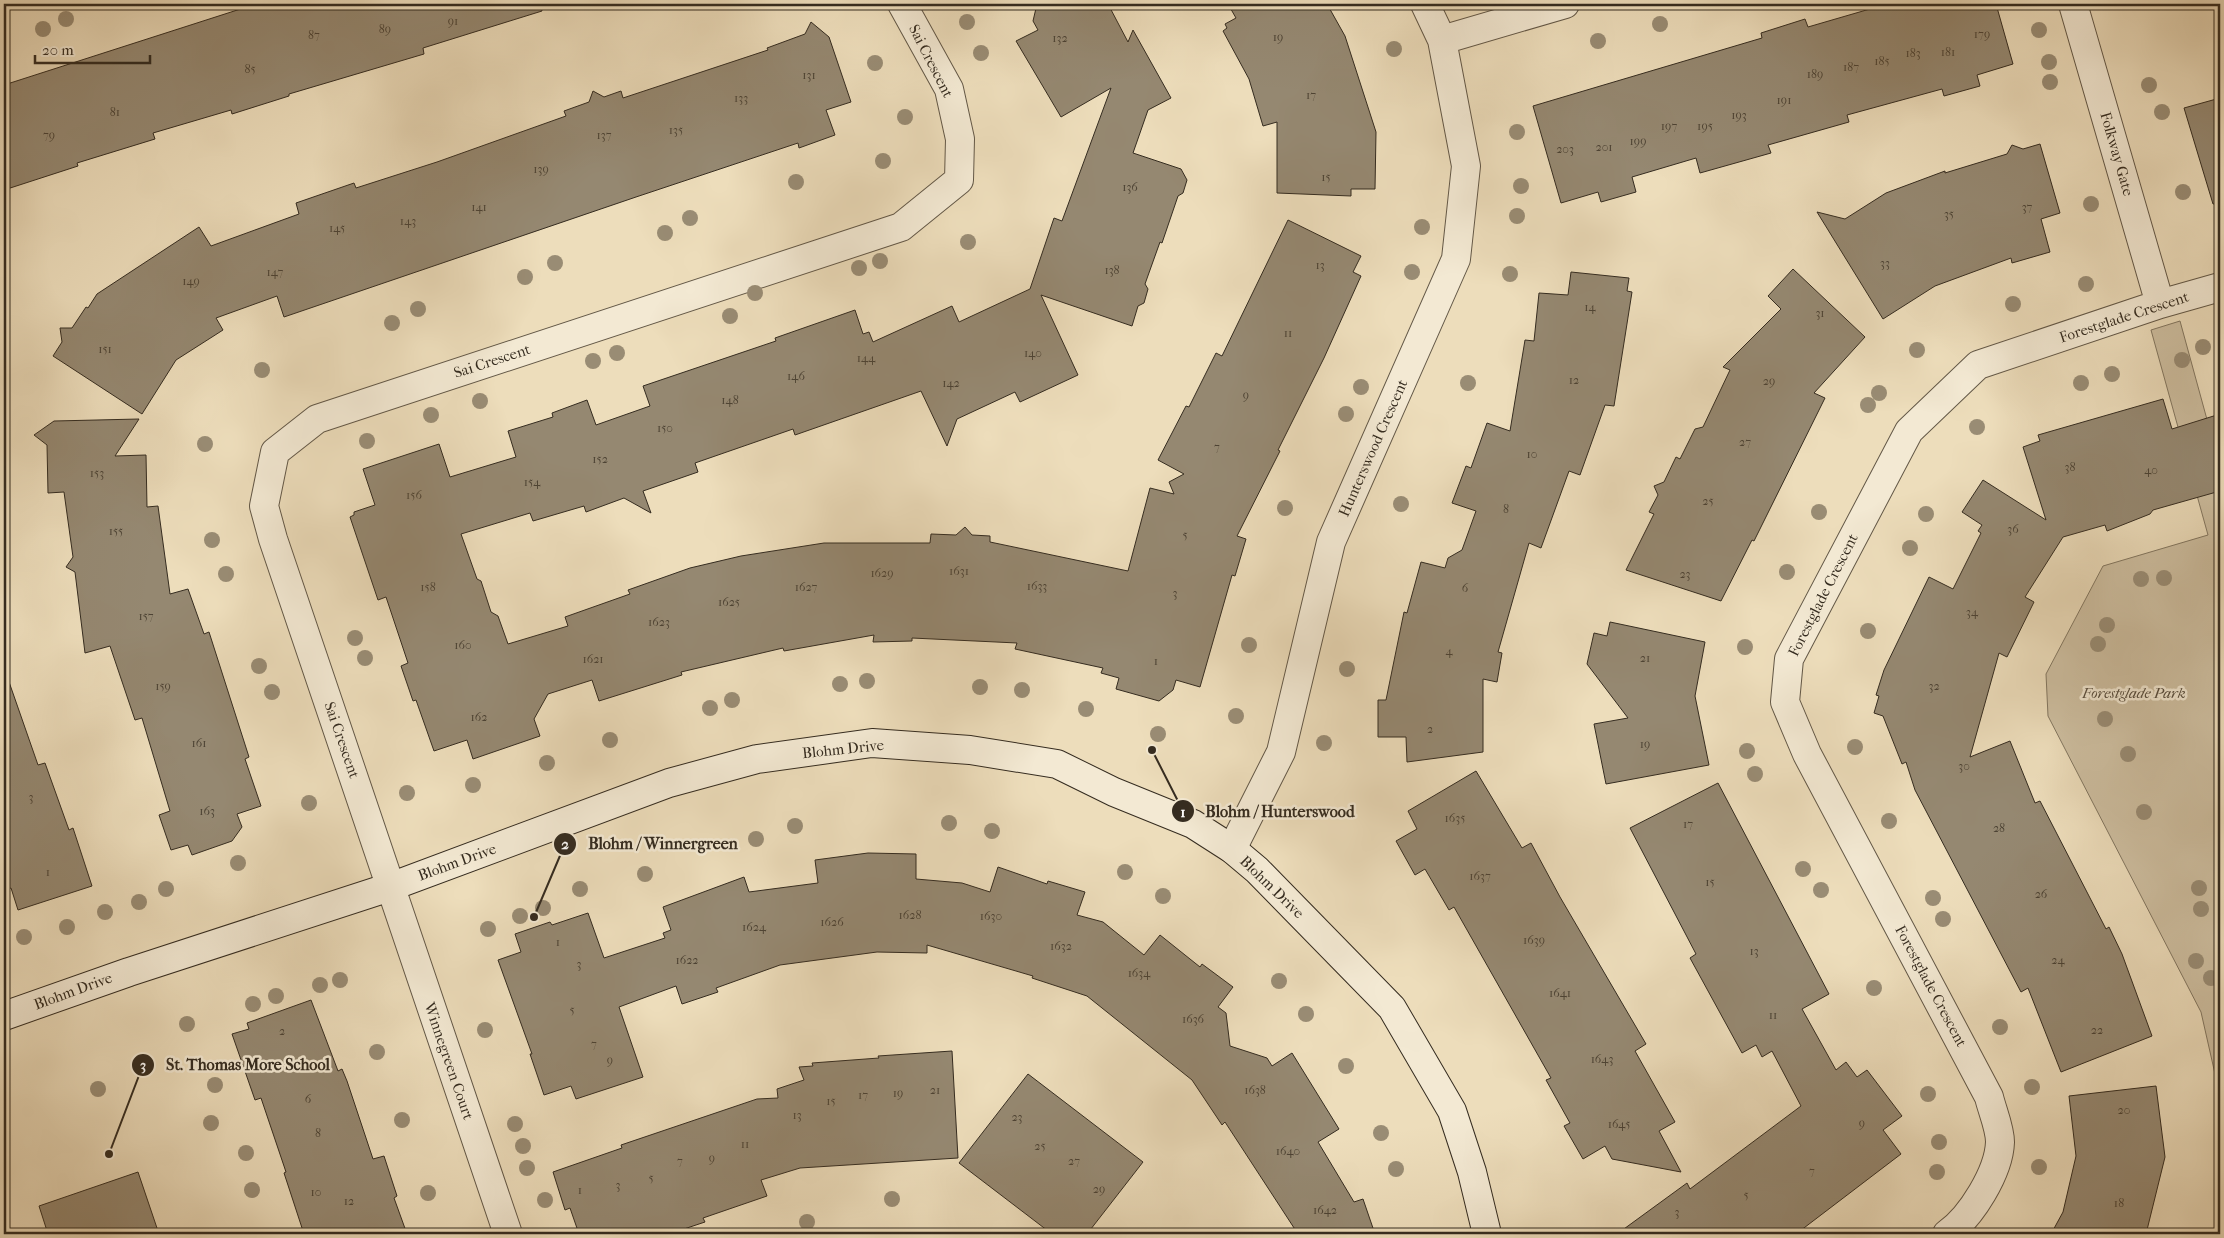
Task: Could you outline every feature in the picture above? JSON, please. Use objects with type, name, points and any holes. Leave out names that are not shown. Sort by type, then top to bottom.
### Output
[{"type":"street","name":"Sai Crescent","points":[[390,887],[264,506],[275,452],[317,419],[901,227],[959,180],[960,139],[949,89],[902,4]]},
{"type":"street","name":"Hunterswood Crescent","points":[[1232,849],[1281,752],[1331,542],[1456,259],[1466,166],[1442,40],[1424,4]]},
{"type":"street","points":[[1442,40],[1565,4]]},
{"type":"street","name":"Folkway Gate","points":[[2073,4],[2160,304]]},
{"type":"street","name":"Forestglade Crescent","points":[[1947,1234],[1958,1227],[1992,1177],[2000,1141],[1989,1096],[1807,754],[1785,702],[1789,659],[1909,431],[1978,365],[2160,304],[2220,287]]},
{"type":"street","name":"Blohm Drive","points":[[4,1016],[129,972],[390,887],[669,783],[757,759],[872,743],[970,750],[1057,764],[1114,792],[1193,824],[1232,849],[1257,870],[1392,1008],[1452,1111],[1472,1172],[1487,1234]]},
{"type":"street","name":"Winnegreen Court","points":[[390,887],[508,1234]]},
{"type":"green space","name":"Forestglade Park","points":[[2180,321],[2220,467],[2220,1096],[2201,1012],[2048,716],[2046,674],[2103,566],[2208,535],[2151,330]]},
{"type":"building","points":[[256,4],[541,4],[542,11],[423,48],[424,54],[289,94],[289,96],[232,114],[231,110],[153,133],[155,139],[77,163],[78,166],[4,190],[4,85]]},
{"type":"building","points":[[1037,4],[1108,4],[1128,42],[1133,30],[1171,98],[1148,110],[1133,153],[1181,169],[1187,180],[1183,193],[1178,196],[1162,243],[1160,242],[1145,284],[1148,289],[1144,303],[1138,306],[1132,326],[1041,295],[1078,375],[1020,402],[1015,392],[957,419],[947,446],[921,391],[795,435],[793,429],[695,463],[698,472],[643,491],[651,513],[624,498],[586,512],[584,506],[533,521],[530,513],[461,534],[477,579],[481,581],[491,612],[498,616],[508,644],[568,626],[565,617],[630,594],[628,590],[690,568],[741,556],[824,543],[930,543],[931,534],[956,535],[965,527],[972,535],[990,536],[990,542],[1128,571],[1150,488],[1174,494],[1169,482],[1184,474],[1158,460],[1186,406],[1189,407],[1216,353],[1222,356],[1288,220],[1361,256],[1353,272],[1361,276],[1324,358],[1278,450],[1280,451],[1237,536],[1246,539],[1235,576],[1232,575],[1200,687],[1176,680],[1173,690],[1159,701],[1116,689],[1119,678],[1101,673],[1103,668],[1015,649],[1017,643],[912,638],[912,641],[873,642],[874,635],[784,651],[783,648],[681,672],[682,675],[599,701],[592,680],[548,694],[534,719],[540,736],[473,759],[467,740],[434,751],[416,700],[413,701],[401,666],[408,663],[386,597],[378,600],[350,517],[354,515],[354,512],[375,505],[363,469],[439,444],[450,477],[516,457],[508,431],[553,417],[552,413],[587,400],[596,425],[650,406],[643,386],[776,341],[775,338],[855,310],[863,334],[869,332],[873,342],[952,306],[959,322],[1030,289],[1054,218],[1062,221],[1111,88],[1061,117],[1016,41],[1038,30],[1033,21]]},
{"type":"building","points":[[1228,4],[1327,4],[1345,36],[1376,132],[1375,189],[1351,189],[1351,196],[1277,193],[1277,122],[1263,126],[1249,79],[1223,31],[1227,28],[1225,24],[1236,18]]},
{"type":"building","points":[[1887,4],[1996,4],[2013,64],[1977,75],[1980,86],[1944,96],[1942,89],[1847,115],[1849,122],[1768,145],[1771,153],[1700,173],[1696,158],[1632,177],[1636,192],[1601,202],[1598,192],[1561,203],[1533,106],[1762,38],[1761,33],[1805,19],[1808,27]]},
{"type":"building","points":[[811,22],[829,37],[851,102],[826,110],[835,135],[799,148],[798,143],[284,317],[277,296],[216,318],[223,330],[176,360],[142,414],[53,356],[62,342],[60,328],[72,328],[97,294],[199,227],[211,246],[299,214],[296,203],[354,183],[356,188],[437,162],[566,116],[564,111],[589,102],[593,91],[604,97],[621,91],[623,98],[768,50],[767,48],[805,34]]},
{"type":"building","points":[[2220,98],[2220,203],[2213,204],[2184,108]]},
{"type":"building","points":[[2040,144],[2060,213],[2041,219],[2050,252],[2012,263],[2011,258],[1935,286],[1883,319],[1817,212],[1845,219],[1886,193],[1945,171],[1945,173],[2007,154],[2012,145],[2023,149]]},
{"type":"building","points":[[1793,269],[1865,337],[1814,393],[1825,398],[1754,541],[1752,540],[1721,601],[1626,570],[1654,514],[1649,512],[1658,495],[1654,486],[1664,482],[1676,457],[1680,459],[1695,429],[1703,427],[1730,370],[1723,367],[1781,309],[1768,296]]},
{"type":"building","points":[[1571,272],[1629,278],[1627,291],[1632,292],[1614,406],[1605,405],[1580,475],[1569,471],[1541,548],[1529,543],[1498,652],[1502,653],[1497,682],[1483,679],[1483,752],[1407,762],[1406,737],[1378,737],[1378,700],[1386,700],[1404,612],[1407,613],[1421,562],[1445,568],[1448,558],[1462,550],[1476,511],[1452,503],[1466,466],[1471,468],[1487,423],[1510,431],[1525,340],[1534,341],[1539,293],[1568,295]]},
{"type":"building","points":[[2163,399],[2172,429],[2220,414],[2220,491],[2153,510],[2150,514],[2107,531],[2105,525],[2063,537],[2025,597],[2034,602],[2007,657],[1999,653],[1970,757],[2010,741],[2035,803],[2040,801],[2106,929],[2109,927],[2122,954],[2152,1036],[2061,1072],[2028,988],[2021,992],[1915,790],[1906,762],[1902,764],[1883,716],[1874,713],[1879,696],[1876,695],[1884,670],[1929,577],[1953,589],[1981,533],[1978,531],[1982,525],[1962,512],[1983,480],[2046,520],[2023,447],[2040,441],[2038,435]]},
{"type":"building","points":[[139,419],[115,456],[146,455],[147,507],[158,506],[170,594],[188,589],[204,634],[209,632],[249,757],[245,759],[261,806],[237,814],[242,827],[232,841],[192,855],[188,845],[171,850],[159,815],[170,811],[142,718],[135,720],[110,646],[85,653],[75,572],[66,567],[73,557],[64,492],[48,493],[47,445],[34,435],[54,421]]},
{"type":"building","points":[[1610,622],[1705,642],[1695,696],[1709,765],[1606,784],[1594,724],[1628,718],[1587,664],[1594,633],[1607,636]]},
{"type":"building","points":[[8,679],[38,765],[45,763],[69,830],[73,828],[92,886],[18,910],[11,888],[4,890],[4,680]]},
{"type":"building","points":[[1476,771],[1522,848],[1531,843],[1560,897],[1646,1044],[1635,1051],[1675,1122],[1659,1131],[1681,1172],[1612,1159],[1605,1146],[1583,1159],[1564,1126],[1570,1123],[1546,1080],[1551,1078],[1454,907],[1449,910],[1425,869],[1415,875],[1396,841],[1417,829],[1408,811]]},
{"type":"building","points":[[1718,783],[1829,994],[1802,1009],[1836,1070],[1846,1062],[1857,1077],[1867,1070],[1902,1116],[1883,1130],[1901,1154],[1796,1234],[1617,1234],[1687,1183],[1690,1189],[1801,1106],[1772,1051],[1762,1057],[1756,1045],[1742,1053],[1690,958],[1696,954],[1630,828]]},
{"type":"building","points":[[868,853],[916,854],[916,879],[962,883],[990,892],[998,867],[1047,884],[1048,881],[1085,892],[1077,915],[1103,922],[1144,955],[1160,935],[1200,967],[1202,964],[1233,987],[1218,1007],[1226,1013],[1230,1046],[1267,1058],[1272,1066],[1292,1053],[1339,1129],[1318,1142],[1354,1202],[1363,1199],[1375,1234],[1298,1234],[1225,1122],[1222,1125],[1192,1080],[1087,996],[1032,978],[1033,976],[927,945],[927,953],[877,952],[780,965],[716,988],[718,992],[682,1004],[676,986],[619,1007],[643,1077],[576,1099],[571,1086],[544,1095],[530,1054],[532,1054],[498,960],[521,952],[515,934],[550,922],[552,925],[588,913],[604,958],[665,938],[663,933],[671,930],[663,907],[744,877],[749,892],[818,883],[815,860]]},
{"type":"building","points":[[311,1000],[338,1071],[342,1069],[347,1081],[373,1159],[384,1156],[397,1196],[394,1198],[407,1234],[304,1234],[284,1173],[286,1172],[261,1098],[255,1100],[232,1034],[249,1029],[247,1023]]},
{"type":"building","points":[[952,1051],[958,1158],[800,1168],[761,1180],[767,1196],[703,1218],[705,1222],[669,1234],[579,1234],[570,1208],[565,1210],[553,1172],[622,1148],[621,1145],[757,1099],[778,1098],[777,1089],[804,1080],[799,1067],[813,1066],[812,1063],[879,1058],[878,1056]]},
{"type":"building","points":[[1028,1074],[1143,1162],[1087,1234],[1052,1234],[959,1163]]},
{"type":"building","points":[[2156,1086],[2165,1157],[2146,1234],[2051,1234],[2063,1212],[2076,1156],[2069,1096]]},
{"type":"building","points":[[138,1172],[159,1234],[48,1234],[39,1206]]},
{"type":"place","name":"Blohm / Hunterswood","points":[[1152,750]]},
{"type":"place","name":"Blohm / Winnergreen","points":[[534,917]]},
{"type":"place","name":"St. Thomas More School","points":[[109,1154]]}]
